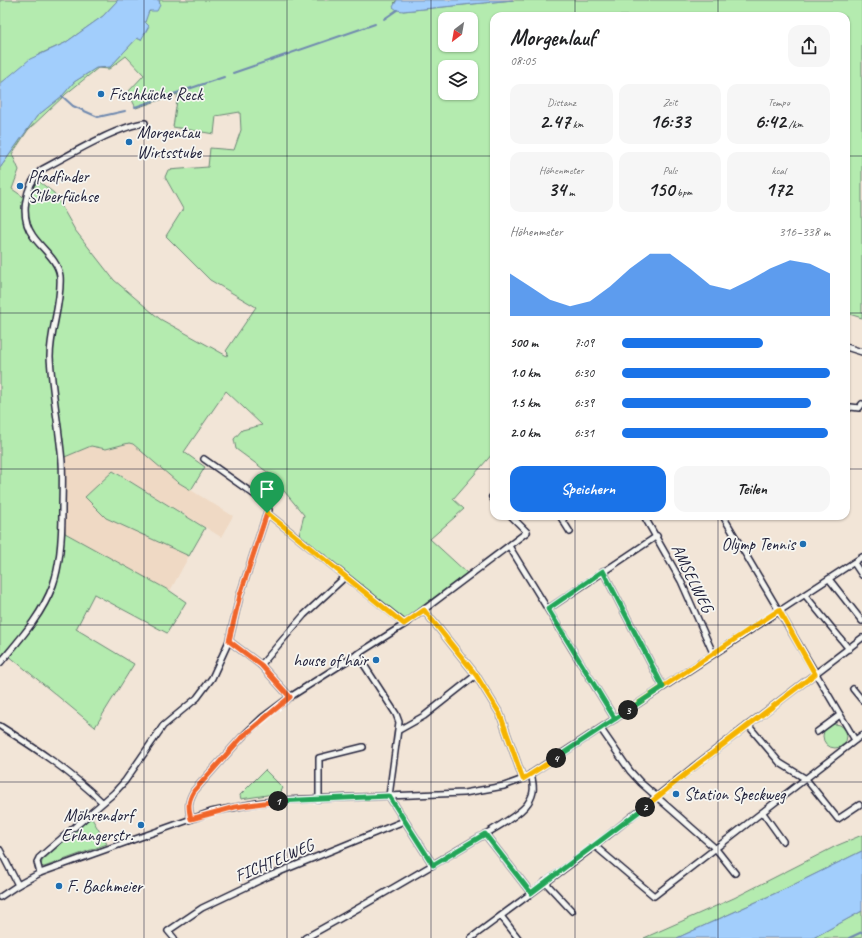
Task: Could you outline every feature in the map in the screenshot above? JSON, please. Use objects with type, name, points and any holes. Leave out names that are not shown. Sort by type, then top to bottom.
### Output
[{"type":"street","points":[[0,663],[34,620],[52,586],[57,573],[62,523],[61,452],[50,356],[60,289],[60,274],[52,258],[32,235],[28,225],[26,211],[28,193],[32,180],[41,170],[115,133],[136,124],[145,123]]},
{"type":"street","points":[[850,348],[862,352]]},
{"type":"street","points":[[850,408],[861,408]]},
{"type":"street","points":[[40,873],[36,862],[39,858],[125,782],[164,726],[197,698],[212,678],[229,641],[240,595],[269,510],[266,503],[204,459]]},
{"type":"street","points":[[267,513],[404,624]]},
{"type":"street","points":[[191,819],[188,806],[194,791],[242,737],[290,697],[404,624],[527,532],[514,520]]},
{"type":"street","points":[[562,520],[570,532]]},
{"type":"street","name":"AMSELWEG","points":[[647,520],[657,536],[681,582],[713,653]]},
{"type":"street","points":[[725,520],[855,740]]},
{"type":"street","points":[[548,609],[657,536]]},
{"type":"street","points":[[509,546],[615,719]]},
{"type":"street","points":[[0,897],[40,873],[212,812],[257,803],[479,792],[523,779],[713,653],[779,610],[806,595],[862,557]]},
{"type":"street","points":[[854,563],[862,575]]},
{"type":"street","points":[[603,571],[663,687]]},
{"type":"street","points":[[261,665],[304,615],[345,577]]},
{"type":"street","points":[[829,580],[862,621]]},
{"type":"street","points":[[806,595],[849,649]]},
{"type":"street","points":[[424,610],[476,675],[500,714],[523,779]]},
{"type":"street","points":[[471,938],[595,846],[748,725],[862,638]]},
{"type":"street","points":[[229,641],[261,665],[290,697]]},
{"type":"street","points":[[357,654],[396,714],[399,722],[389,796],[433,865]]},
{"type":"street","points":[[399,730],[424,716],[476,675]]},
{"type":"street","points":[[852,689],[862,700]]},
{"type":"street","points":[[817,732],[840,715]]},
{"type":"street","points":[[748,725],[780,763],[806,779],[838,819],[859,805]]},
{"type":"street","points":[[0,726],[51,759],[78,779],[102,802]]},
{"type":"street","points":[[600,729],[630,771],[656,798],[716,849],[735,873]]},
{"type":"street","points":[[595,846],[654,896],[763,813],[862,734]]},
{"type":"street","points":[[319,799],[319,758],[363,747]]},
{"type":"street","points":[[305,938],[485,834],[527,804],[534,793],[534,783],[531,774]]},
{"type":"street","points":[[763,813],[783,841]]},
{"type":"street","name":"FICHTELWEG","points":[[174,938],[168,931],[202,908],[267,876],[404,821]]},
{"type":"street","points":[[485,834],[531,893]]},
{"type":"street","points":[[0,850],[18,885]]},
{"type":"street","points":[[546,882],[572,911]]},
{"type":"street","points":[[501,916],[518,938]]},
{"type":"street","points":[[316,932],[320,938]]},
{"type":"shaded area","points":[[129,443],[133,444],[176,481],[233,516],[221,537],[114,471],[106,518],[189,556],[170,591],[65,533],[60,459],[91,446],[106,449]]},
{"type":"green space","points":[[0,0],[118,0],[103,16],[65,43],[40,54],[0,84]]},
{"type":"green space","points":[[159,0],[397,0],[394,3],[403,11],[513,0],[862,0],[862,318],[850,314],[850,12],[490,12],[490,457],[453,499],[464,509],[430,539],[467,573],[405,619],[299,535],[304,515],[270,474],[236,449],[234,439],[242,430],[262,425],[226,391],[184,452],[205,467],[191,490],[176,481],[133,444],[129,443],[106,449],[91,446],[60,459],[65,533],[170,591],[186,602],[167,633],[94,594],[76,629],[134,664],[95,727],[8,655],[0,659],[0,168],[37,116],[62,96],[74,82],[96,68],[110,67],[137,38],[141,40],[147,13],[160,5]],"holes":[[[126,56],[144,75],[128,92],[136,108],[178,94],[173,127],[214,134],[216,116],[240,112],[241,130],[234,150],[210,148],[208,167],[168,170],[165,177],[183,209],[166,236],[210,280],[256,307],[226,351],[228,353],[227,356],[160,319],[114,280],[75,230],[54,193],[36,179],[25,198],[12,189],[19,170],[12,154],[28,130],[66,94],[98,68],[109,69]]]},
{"type":"green space","points":[[113,471],[205,528],[189,556],[106,518],[85,497]]},
{"type":"green space","points":[[835,724],[843,728],[847,736],[843,744],[835,748],[827,744],[823,736],[827,728]]},
{"type":"green space","points":[[265,770],[283,788],[280,793],[241,799],[240,795]]},
{"type":"green space","points":[[91,817],[107,844],[44,867],[41,866],[42,861]]},
{"type":"green space","points":[[862,835],[862,851],[787,888],[677,938],[644,938],[734,898],[836,846]]},
{"type":"green space","points":[[862,911],[862,938],[813,938]]},
{"type":"water","points":[[118,0],[159,0],[160,5],[157,11],[149,11],[145,22],[149,26],[141,40],[137,38],[110,67],[96,68],[74,82],[62,96],[37,116],[0,168],[0,84],[30,59],[65,43],[103,16]]},
{"type":"water","points":[[397,0],[513,0],[403,11],[397,10],[393,7]]},
{"type":"water","points":[[862,851],[862,911],[813,938],[677,938],[787,888]]},
{"type":"waterway","points":[[384,19],[397,10]]},
{"type":"waterway","points":[[233,73],[375,24]]},
{"type":"waterway","points":[[135,107],[224,77]]},
{"type":"waterway","points":[[62,96],[73,106],[98,117],[125,111]]},
{"type":"waterway","points":[[849,938],[862,932]]},
{"type":"place","name":"Fischküche Reck","points":[[101,94]]},
{"type":"place","name":"Morgentau Wirtsstube","points":[[129,142]]},
{"type":"place","name":"Pfadfinder Silberfüchse","points":[[20,186]]},
{"type":"place","name":"Olymp Tennis","points":[[803,544]]},
{"type":"place","name":"house of hair","points":[[376,660]]},
{"type":"place","name":"Station Speckweg","points":[[676,794]]},
{"type":"place","name":"Möhrendorf Erlangerstr.","points":[[141,825]]},
{"type":"place","name":"F. Bachmeier","points":[[59,886]]},
{"type":"route","points":[[267,513],[240,595],[229,641],[261,665],[279,682],[290,697],[263,717],[242,737],[194,791],[188,806],[191,819],[212,812],[257,803],[285,800],[389,796],[433,865],[485,834],[531,893],[595,846],[815,674],[779,610],[615,719],[548,609],[603,571],[663,687],[615,719],[555,759],[523,779],[500,714],[476,675],[424,610],[404,624],[267,513]]}]
